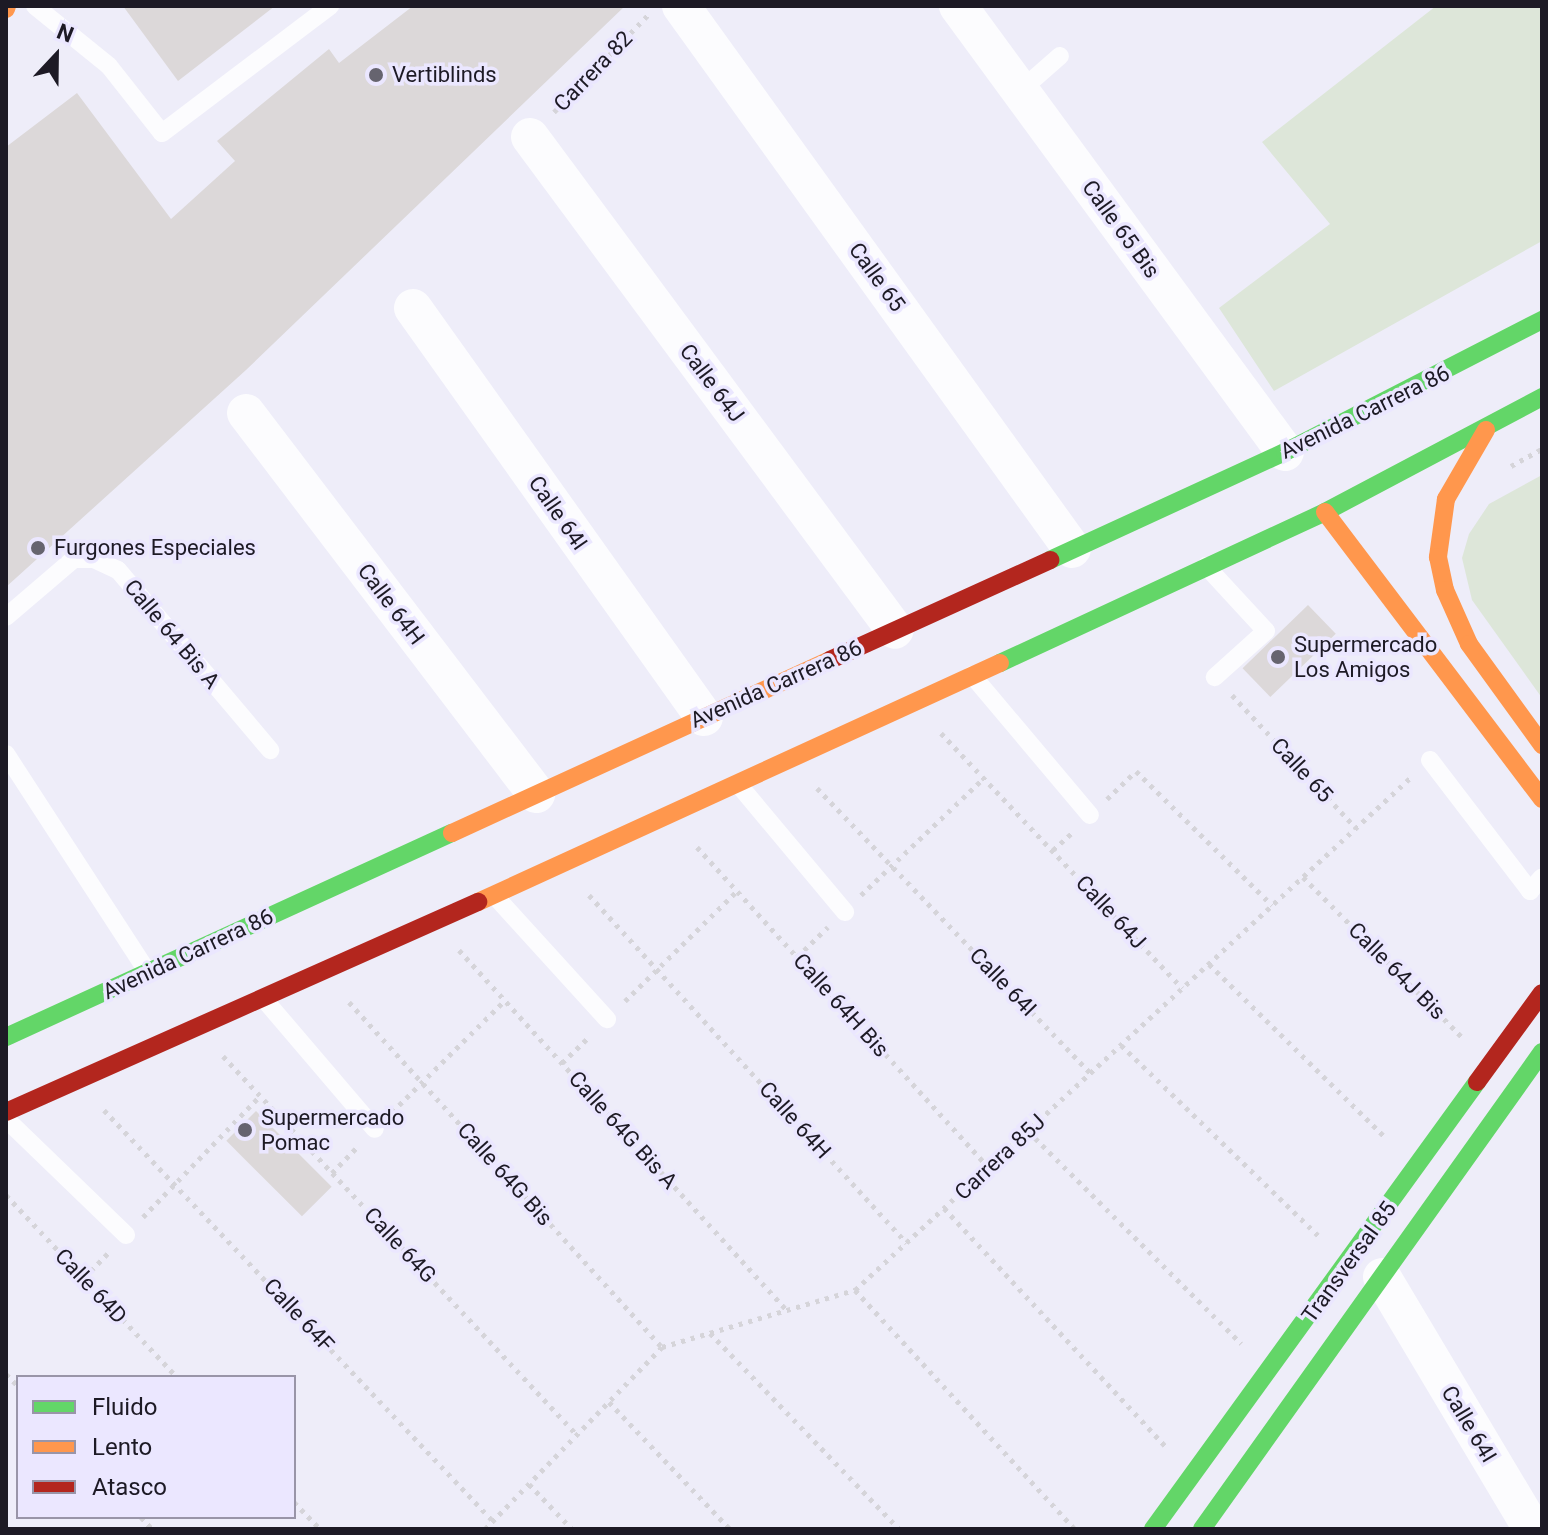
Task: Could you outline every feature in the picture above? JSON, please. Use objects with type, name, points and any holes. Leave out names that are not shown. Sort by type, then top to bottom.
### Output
[{"type":"main road","name":"Avenida Carrera 86","points":[[6,1037],[1285,452],[1542,320]]},
{"type":"main road","points":[[6,1112],[494,895],[1325,512],[1486,430],[1542,397]]},
{"type":"main road","points":[[1486,430],[1446,499],[1438,557],[1445,590],[1469,644],[1542,745]]},
{"type":"main road","points":[[1325,512],[1542,799]]},
{"type":"main road","name":"Transversal 85","points":[[1202,1529],[1219,1521],[1365,1270],[1417,1167],[1542,993]]},
{"type":"main road","name":"Transversal 85","points":[[1153,1529],[1270,1371],[1365,1270],[1542,1052]]},
{"type":"main road","points":[[1193,1478],[1219,1521]]},
{"type":"street","name":"Calle 65","points":[[681,6],[1072,549]]},
{"type":"street","name":"Calle 65 Bis","points":[[958,6],[1285,452]]},
{"type":"street","name":"Calle 64J","points":[[530,137],[895,630]]},
{"type":"street","name":"Calle 64I","points":[[413,308],[704,717]]},
{"type":"street","name":"Calle 64H","points":[[246,413],[536,794]]},
{"type":"street","name":"Calle 64I","points":[[1365,1270],[1532,1529]]},
{"type":"lane","points":[[35,6],[109,66],[162,133],[330,6]]},
{"type":"lane","points":[[1020,91],[1060,56]]},
{"type":"lane","name":"Calle 64 Bis A","points":[[6,617],[55,570],[74,559],[94,559],[118,570],[270,750]]},
{"type":"lane","points":[[1206,566],[1266,631],[1215,677]]},
{"type":"lane","points":[[972,675],[1090,815]]},
{"type":"lane","points":[[6,754],[148,973]]},
{"type":"lane","points":[[1430,760],[1530,891],[1542,877]]},
{"type":"lane","points":[[738,784],[845,912]]},
{"type":"lane","points":[[494,895],[607,1019]]},
{"type":"lane","points":[[263,998],[375,1129]]},
{"type":"lane","points":[[6,1119],[126,1235]]},
{"type":"path","name":"Carrera 82","points":[[530,137],[657,6]]},
{"type":"path","name":"Calle 65","points":[[1215,677],[1356,828]]},
{"type":"path","name":"Calle 64J","points":[[940,731],[1182,988]]},
{"type":"path","name":"Carrera 85J","points":[[485,1529],[662,1347],[855,1290],[1430,760]]},
{"type":"path","points":[[1136,771],[1272,905]]},
{"type":"path","points":[[797,957],[984,778]]},
{"type":"path","name":"Calle 64I","points":[[817,787],[1090,1073]]},
{"type":"path","name":"Calle 64H Bis","points":[[693,843],[988,1167]]},
{"type":"path","name":"Calle 64J Bis","points":[[1303,877],[1490,1065]]},
{"type":"path","points":[[562,1063],[737,891]]},
{"type":"path","name":"Calle 64H","points":[[585,892],[907,1243]]},
{"type":"path","name":"Calle 64G Bis A","points":[[458,949],[787,1311]]},
{"type":"path","points":[[1209,963],[1417,1167]]},
{"type":"path","name":"Calle 64G Bis","points":[[347,1000],[662,1347]]},
{"type":"path","points":[[332,1173],[505,1000]]},
{"type":"path","points":[[1121,1045],[1365,1270]]},
{"type":"path","name":"Calle 64G","points":[[222,1056],[577,1435]]},
{"type":"path","points":[[84,1278],[260,1096]]},
{"type":"path","name":"Calle 64F","points":[[104,1110],[493,1521]]},
{"type":"path","points":[[1028,1131],[1270,1371]]},
{"type":"path","name":"Calle 64D","points":[[6,1195],[175,1375]]},
{"type":"path","points":[[944,1208],[1193,1478]]},
{"type":"path","points":[[855,1290],[1075,1529]]},
{"type":"path","points":[[710,1333],[899,1529]]},
{"type":"path","points":[[609,1402],[730,1529]]},
{"type":"path","points":[[529,1484],[572,1529]]},
{"type":"path","points":[[296,1504],[320,1529]]},
{"type":"shaded area","points":[[1436,6],[1542,6],[1542,241],[1274,391],[1219,308],[1330,224],[1262,142]]},
{"type":"shaded area","points":[[1542,475],[1542,698],[1472,600],[1462,558],[1469,534],[1489,504]]},
{"type":"building","points":[[123,6],[275,6],[178,81]]},
{"type":"building","points":[[413,6],[625,6],[246,370],[6,587],[6,147],[77,93],[171,219],[235,161],[217,141],[329,49],[339,63]]},
{"type":"building","points":[[1308,605],[1336,634],[1270,697],[1243,668]]},
{"type":"building","points":[[256,1111],[332,1187],[302,1216],[226,1141]]},
{"type":"traffic: fast","points":[[1050,560],[1285,452],[1542,320]]},
{"type":"traffic: fast","points":[[1000,663],[1325,512],[1542,397]]},
{"type":"traffic: fast","points":[[6,1037],[452,833]]},
{"type":"traffic: fast","points":[[1202,1529],[1542,1052]]},
{"type":"traffic: fast","points":[[1153,1529],[1477,1082]]},
{"type":"traffic: slow","points":[[1486,430],[1446,499],[1438,557],[1445,590],[1469,644],[1542,745]]},
{"type":"traffic: slow","points":[[1325,512],[1542,799]]},
{"type":"traffic: slow","points":[[452,833],[830,660]]},
{"type":"traffic: slow","points":[[478,902],[1000,663]]},
{"type":"traffic: jam","points":[[830,660],[1050,560]]},
{"type":"traffic: jam","points":[[6,1112],[478,902]]},
{"type":"traffic: jam","points":[[1477,1082],[1542,993]]},
{"type":"place","name":"Vertiblinds","points":[[376,75]]},
{"type":"place","name":"Furgones Especiales","points":[[38,548]]},
{"type":"place","name":"Supermercado Los Amigos","points":[[1278,657]]},
{"type":"place","name":"Supermercado Pomac","points":[[245,1130]]}]
